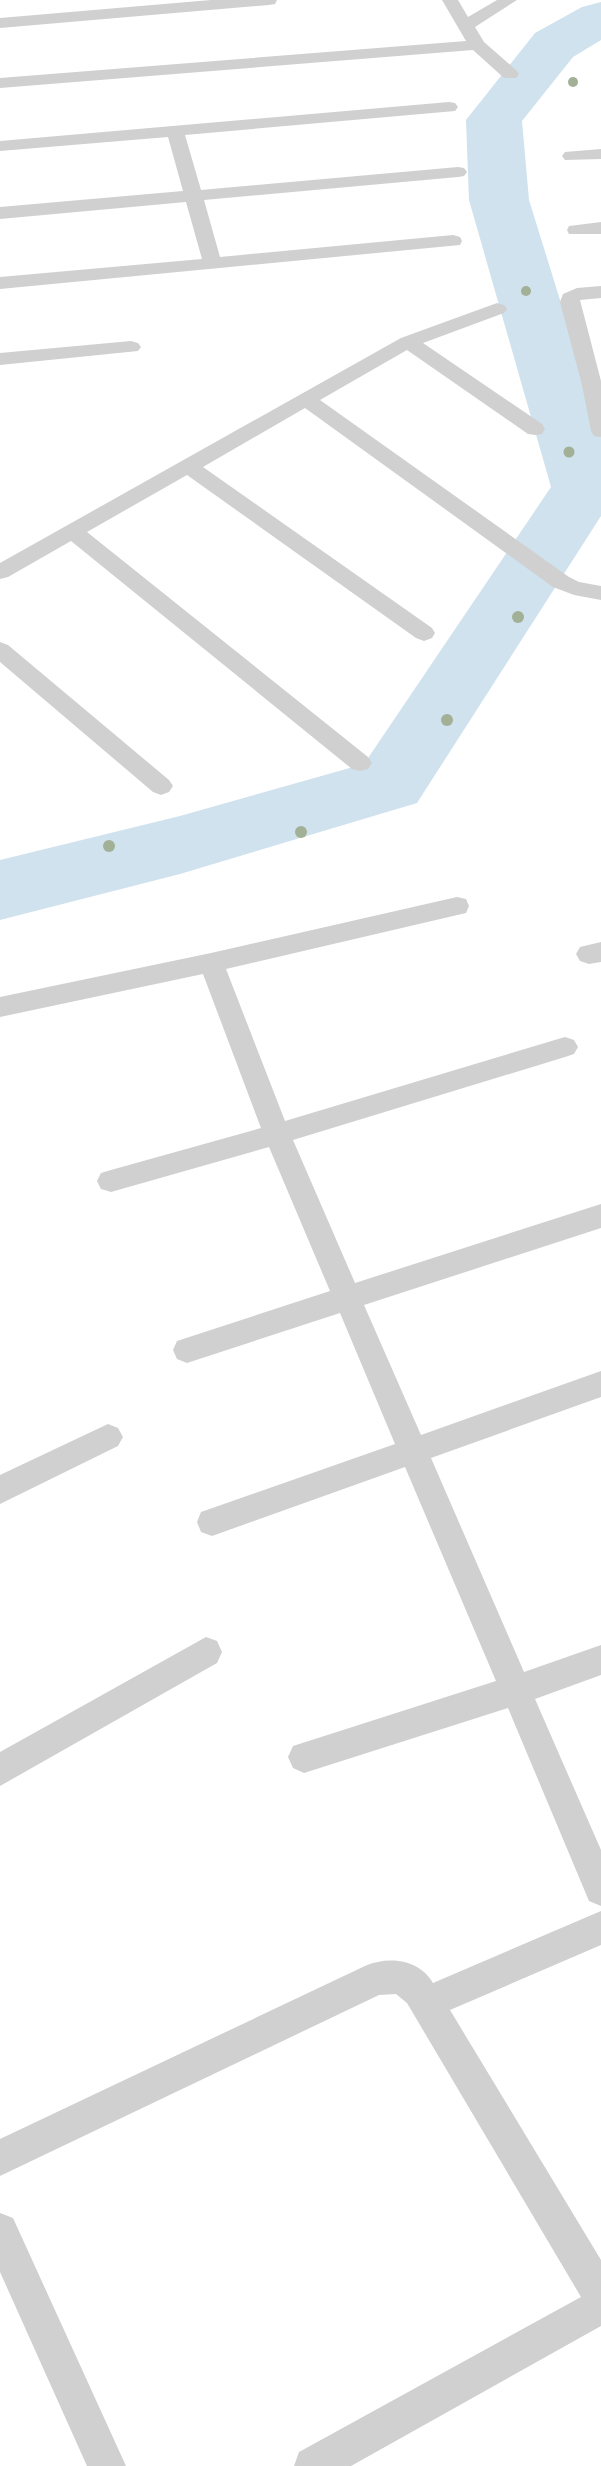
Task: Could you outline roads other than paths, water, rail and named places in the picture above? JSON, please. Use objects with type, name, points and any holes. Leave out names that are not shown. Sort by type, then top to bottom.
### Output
[{"type":"street","points":[[0,23],[269,0]]},
{"type":"street","points":[[450,0],[478,45],[510,74]]},
{"type":"street","points":[[465,26],[509,0]]},
{"type":"street","points":[[0,83],[478,45]]},
{"type":"street","points":[[0,146],[449,107]]},
{"type":"street","points":[[175,131],[212,262]]},
{"type":"street","points":[[571,156],[601,154]]},
{"type":"street","points":[[0,214],[458,172]]},
{"type":"street","points":[[576,230],[601,228]]},
{"type":"street","points":[[0,283],[453,241]]},
{"type":"street","points":[[601,292],[577,294],[570,298],[596,385],[601,431]]},
{"type":"street","points":[[0,572],[408,342],[497,309]]},
{"type":"street","points":[[408,342],[535,429]]},
{"type":"street","points":[[0,359],[131,347]]},
{"type":"street","points":[[305,399],[561,582],[574,588],[601,593]]},
{"type":"street","points":[[188,466],[424,634]]},
{"type":"street","points":[[72,531],[360,763]]},
{"type":"street","points":[[0,650],[162,786]]},
{"type":"street","points":[[0,1007],[212,963],[457,906]]},
{"type":"street","points":[[212,963],[277,1134],[413,1449],[514,1691],[601,1889]]},
{"type":"street","points":[[111,1181],[277,1134],[565,1047]]},
{"type":"street","points":[[186,1350],[601,1216]]},
{"type":"street","points":[[212,1522],[413,1449],[601,1384]]},
{"type":"street","points":[[0,1490],[108,1437]]},
{"type":"street","points":[[0,1770],[206,1652]]},
{"type":"street","points":[[304,1757],[514,1691],[601,1660]]},
{"type":"street","points":[[426,2003],[601,1928]]},
{"type":"street","points":[[0,2158],[377,1978],[392,1975],[406,1980],[419,1991],[601,2295]]},
{"type":"street","points":[[0,2231],[107,2466]]},
{"type":"street","points":[[313,2466],[601,2306]]},
{"type":"waterway","points":[[0,890],[180,845],[390,784],[585,488],[499,200],[494,120],[554,45],[601,18]]}]
